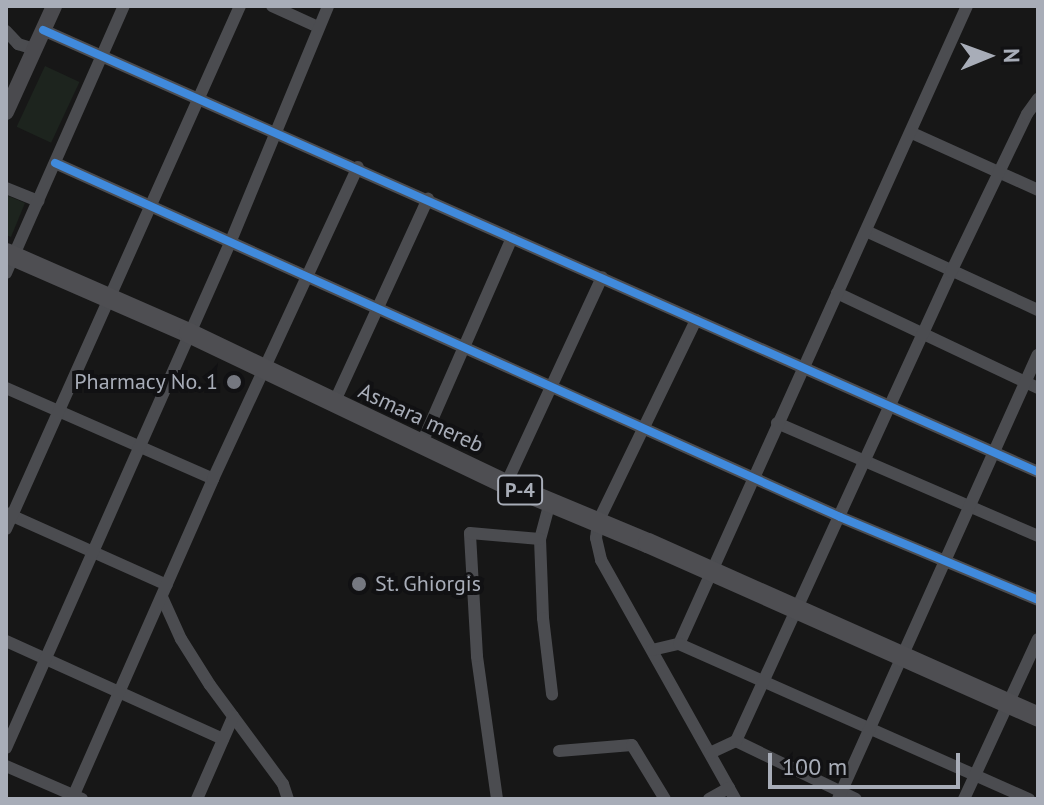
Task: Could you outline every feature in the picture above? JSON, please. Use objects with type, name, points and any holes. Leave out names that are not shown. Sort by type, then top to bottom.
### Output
[{"type":"highway","name":"Asmara mereb","points":[[8,260],[110,297],[506,484],[1038,717]]},
{"type":"main road","points":[[6,112],[54,6]]},
{"type":"street","points":[[8,260],[38,201],[124,6]]},
{"type":"street","points":[[6,529],[9,514],[59,411],[240,6]]},
{"type":"street","points":[[272,6],[318,27]]},
{"type":"street","points":[[6,748],[230,243],[328,6]]},
{"type":"street","points":[[679,644],[967,6]]},
{"type":"street","points":[[43,30],[358,167],[1038,472]]},
{"type":"street","points":[[6,31],[18,44],[34,49]]},
{"type":"street","points":[[710,753],[736,741],[951,272],[998,173],[1038,99]]},
{"type":"street","points":[[912,133],[1038,190]]},
{"type":"street","points":[[55,163],[304,278],[464,346],[840,517],[1038,600]]},
{"type":"street","points":[[6,766],[76,798],[213,479],[358,167]]},
{"type":"street","points":[[6,188],[38,201]]},
{"type":"street","points":[[334,403],[428,199]]},
{"type":"street","points":[[866,231],[1038,310]]},
{"type":"street","points":[[421,445],[512,238]]},
{"type":"street","points":[[506,484],[602,277]]},
{"type":"street","points":[[837,293],[1032,385]]},
{"type":"street","points":[[696,320],[598,522],[596,538],[601,560],[732,793],[709,799]]},
{"type":"street","points":[[840,796],[993,452],[1032,385],[1038,355]]},
{"type":"street","points":[[6,388],[213,479]]},
{"type":"street","points":[[777,423],[1038,536]]},
{"type":"street","points":[[550,502],[540,539],[543,618],[552,694]]},
{"type":"street","points":[[9,514],[93,552],[165,591],[181,639],[283,784],[288,799]]},
{"type":"street","points":[[497,799],[477,656],[470,533],[540,539]]},
{"type":"street","points":[[964,799],[1038,639]]},
{"type":"street","points":[[6,641],[223,739]]},
{"type":"street","points":[[652,650],[679,644],[1029,799]]},
{"type":"street","points":[[197,799],[233,717]]},
{"type":"street","points":[[736,741],[840,796],[856,799]]},
{"type":"street","points":[[559,751],[632,745],[665,799]]},
{"type":"shaded area","points":[[45,66],[79,82],[51,143],[17,127]]},
{"type":"shaded area","points":[[6,195],[25,203],[11,237],[6,235]]},
{"type":"cycle path","points":[[43,30],[1038,472]]},
{"type":"cycle path","points":[[55,163],[840,517],[1038,600]]},
{"type":"place","name":"Pharmacy No. 1","points":[[234,382]]},
{"type":"place","name":"St. Ghiorgis","points":[[359,584]]}]
